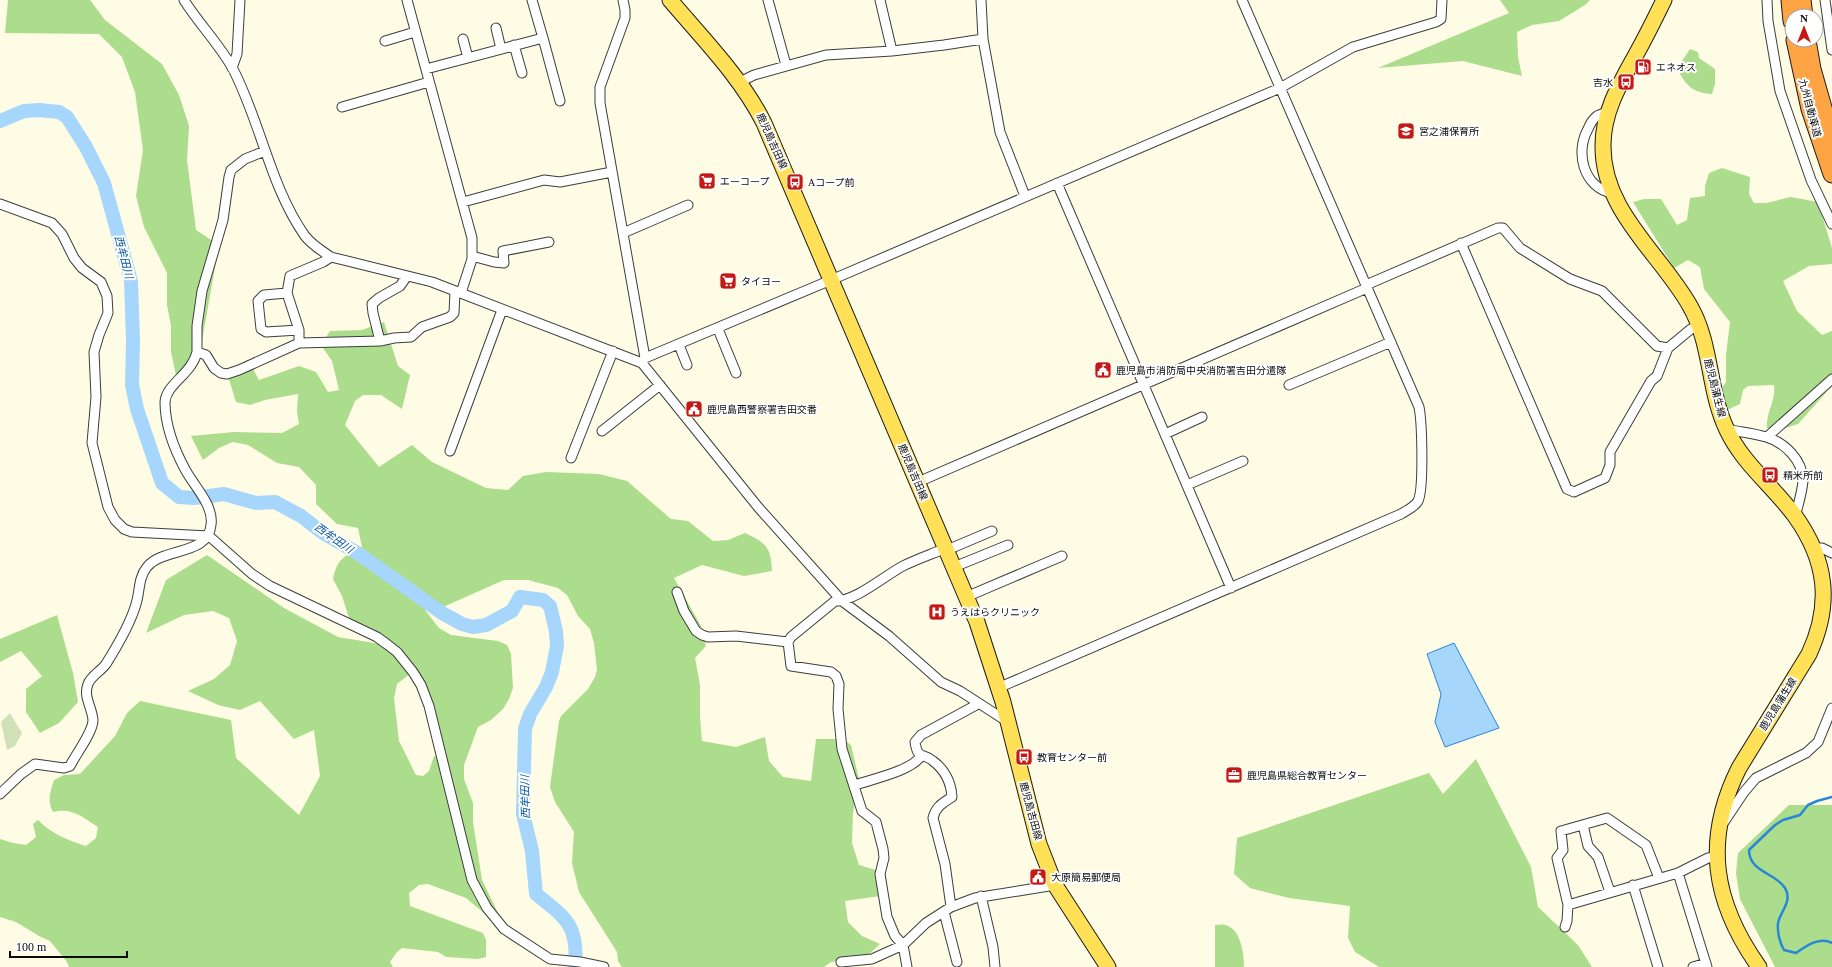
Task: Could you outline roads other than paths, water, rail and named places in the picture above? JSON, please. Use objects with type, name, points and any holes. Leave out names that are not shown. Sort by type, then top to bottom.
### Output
[{"type":"highway","name":"九州自動車道","points":[[1796,48],[1810,109],[1832,174]]},
{"type":"highway","name":"九州自動車道","points":[[1808,48],[1812,69],[1832,139]]},
{"type":"main road","name":"鹿児島吉田線","points":[[670,0],[740,82],[756,106],[764,123],[977,622],[1008,722],[1039,844],[1055,885],[1108,967]]},
{"type":"main road","name":"鹿児島蒲生線","points":[[1664,0],[1620,83],[1608,112],[1603,143],[1603,160],[1606,177],[1612,192],[1632,227],[1677,285],[1691,308],[1699,326],[1718,409],[1726,429],[1736,448],[1795,517],[1814,548],[1822,576],[1824,591],[1824,610],[1817,638],[1809,654],[1739,768],[1729,787],[1719,830],[1717,857],[1720,886],[1729,914],[1738,935],[1759,967]]},
{"type":"street","points":[[184,0],[232,68],[249,103],[265,151],[289,208],[306,237],[318,249],[331,257],[432,282],[502,310],[613,351],[643,360],[1280,88],[1352,46],[1436,22],[1441,19],[1442,0]]},
{"type":"street","points":[[232,68],[237,54],[240,0]]},
{"type":"street","points":[[197,352],[206,355],[214,368],[221,373],[227,374],[298,343],[380,341],[394,338],[411,338],[422,327],[450,317],[454,313],[458,292],[472,256],[472,238],[407,0]]},
{"type":"street","points":[[532,0],[560,101]]},
{"type":"street","points":[[623,0],[625,18],[600,87],[600,103],[643,360],[660,385],[758,507],[842,601],[889,636],[941,682],[960,691],[1008,722]]},
{"type":"street","points":[[768,0],[786,64]]},
{"type":"street","points":[[880,0],[892,50]]},
{"type":"street","points":[[981,0],[983,39],[1000,132],[1025,196]]},
{"type":"street","points":[[998,688],[1401,514],[1416,505],[1419,500],[1422,419],[1415,396],[1242,0]]},
{"type":"street","points":[[1767,0],[1768,21],[1780,91],[1811,180],[1832,224]]},
{"type":"street","points":[[1825,0],[1832,50]]},
{"type":"street","points":[[496,28],[501,49]]},
{"type":"street","points":[[385,42],[415,32]]},
{"type":"street","points":[[426,69],[543,38]]},
{"type":"street","points":[[463,39],[468,58]]},
{"type":"street","points":[[740,82],[754,75],[786,64],[826,55],[944,45],[983,39]]},
{"type":"street","points":[[514,45],[522,73]]},
{"type":"street","points":[[342,107],[429,82]]},
{"type":"street","points":[[1608,112],[1597,116],[1591,122],[1582,143],[1581,152],[1585,169],[1596,187],[1603,191],[1612,192]]},
{"type":"street","points":[[0,794],[21,774],[35,764],[64,768],[70,766],[91,728],[93,719],[86,692],[89,683],[105,665],[119,641],[136,604],[140,581],[146,567],[159,557],[198,544],[209,536],[211,514],[185,470],[172,438],[165,400],[169,390],[188,371],[195,361],[197,352],[197,326],[202,291],[223,220],[231,170],[245,159],[265,151]]},
{"type":"street","points":[[463,202],[544,180],[560,182],[612,172]]},
{"type":"street","points":[[1057,183],[1231,588]]},
{"type":"street","points":[[0,204],[52,223],[62,234],[74,258],[82,268],[101,282],[107,296],[108,313],[94,352],[96,397],[92,443],[108,507],[115,520],[124,529],[132,532],[209,536],[252,574],[270,586],[377,637],[397,652],[406,662],[421,685],[429,706],[472,880],[487,908],[504,929],[550,959],[580,962],[604,967]]},
{"type":"street","points":[[623,234],[688,205]]},
{"type":"street","points":[[918,482],[1143,385],[1498,228],[1503,228],[1520,248],[1570,279],[1602,291],[1657,346],[1668,348]]},
{"type":"street","points":[[472,256],[494,262],[504,262],[503,251],[549,242]]},
{"type":"street","points":[[1461,244],[1567,489],[1570,492],[1574,492],[1605,478],[1610,465],[1610,452],[1651,381],[1657,376],[1668,348],[1691,328],[1699,326]]},
{"type":"street","points":[[298,343],[299,330],[287,293],[290,276],[331,257]]},
{"type":"street","points":[[380,341],[372,304],[379,298],[400,286],[407,276]]},
{"type":"street","points":[[287,293],[264,295],[258,300],[261,329],[266,332],[299,330]]},
{"type":"street","points":[[450,451],[502,310]]},
{"type":"street","points":[[718,329],[736,373]]},
{"type":"street","points":[[1289,385],[1391,342]]},
{"type":"street","points":[[679,345],[686,365]]},
{"type":"street","points":[[572,458],[613,351]]},
{"type":"street","points":[[1767,437],[1832,379]]},
{"type":"street","points":[[602,431],[660,385]]},
{"type":"street","points":[[1165,434],[1202,418]]},
{"type":"street","points":[[1726,429],[1767,437],[1780,444],[1793,455],[1800,464],[1803,482],[1795,517]]},
{"type":"street","points":[[1186,485],[1243,461]]},
{"type":"street","points":[[907,967],[903,945],[895,936],[886,917],[880,874],[884,858],[876,822],[862,811],[855,785],[842,750],[838,709],[839,684],[836,676],[831,672],[791,666],[788,642],[791,637],[835,601],[842,601],[862,591],[906,565],[992,531]]},
{"type":"street","points":[[954,568],[1008,545]]},
{"type":"street","points":[[1814,548],[1822,548],[1832,553]]},
{"type":"street","points":[[966,597],[1062,556]]},
{"type":"street","points":[[678,592],[684,611],[696,631],[702,635],[708,637],[736,636],[788,642]]},
{"type":"street","points":[[957,962],[947,910],[945,864],[933,818],[935,810],[952,796],[951,785],[943,770],[932,759],[921,756],[916,750],[915,742],[921,735],[978,704]]},
{"type":"street","points":[[1719,830],[1744,792],[1756,778],[1806,753],[1818,742],[1832,708]]},
{"type":"street","points":[[855,785],[902,769],[918,760],[921,756]]},
{"type":"street","points":[[1565,927],[1568,905],[1557,858],[1563,850],[1561,831],[1607,818],[1646,844],[1659,878]]},
{"type":"street","points":[[1583,825],[1588,846],[1598,857],[1610,892]]},
{"type":"street","points":[[1568,905],[1678,873],[1708,858],[1717,857]]},
{"type":"street","points":[[1678,873],[1706,965],[1693,967]]},
{"type":"street","points":[[841,962],[872,959],[903,945],[926,924],[947,910],[981,896],[1055,885]]},
{"type":"street","points":[[1633,886],[1658,967]]},
{"type":"street","points":[[981,896],[993,948],[995,967]]},
{"type":"water","points":[[1454,643],[1499,728],[1445,747],[1435,722],[1441,694],[1427,654]]},
{"type":"waterway","name":"西牟田川","points":[[0,121],[24,111],[39,110],[59,112],[67,117],[86,147],[104,183],[131,281],[133,341],[132,385],[137,409],[162,483],[179,497],[194,498],[224,494],[256,503],[275,502],[301,516],[323,533],[356,552],[442,613],[462,624],[473,627],[486,625],[512,611],[520,597],[543,600],[550,606],[556,631],[557,646],[552,672],[546,687],[530,714],[525,729],[523,814],[532,851],[536,894],[555,909],[568,923],[575,941],[575,967]]},
{"type":"waterway","points":[[1832,797],[1808,805],[1800,815],[1783,820],[1775,825],[1749,850],[1753,863],[1781,883],[1787,893],[1787,902],[1778,923],[1779,937],[1784,950],[1796,953],[1818,941],[1827,941],[1832,943]]},
{"type":"place","name":"エネオス","points":[[1643,67]]},
{"type":"place","name":"吉水","points":[[1626,82]]},
{"type":"place","name":"宮之浦保育所","points":[[1406,131]]},
{"type":"place","name":"エーコープ","points":[[707,181]]},
{"type":"place","name":"Aコープ前","points":[[795,182]]},
{"type":"place","name":"タイヨー","points":[[728,281]]},
{"type":"place","name":"鹿児島市消防局中央消防署吉田分遣隊","points":[[1103,370]]},
{"type":"place","name":"鹿児島西警察署吉田交番","points":[[694,409]]},
{"type":"place","name":"精米所前","points":[[1770,475]]},
{"type":"place","name":"うえはらクリニック","points":[[937,612]]},
{"type":"place","name":"教育センター前","points":[[1024,757]]},
{"type":"place","name":"鹿児島県総合教育センター","points":[[1234,775]]},
{"type":"place","name":"大原簡易郵便局","points":[[1038,877]]}]
